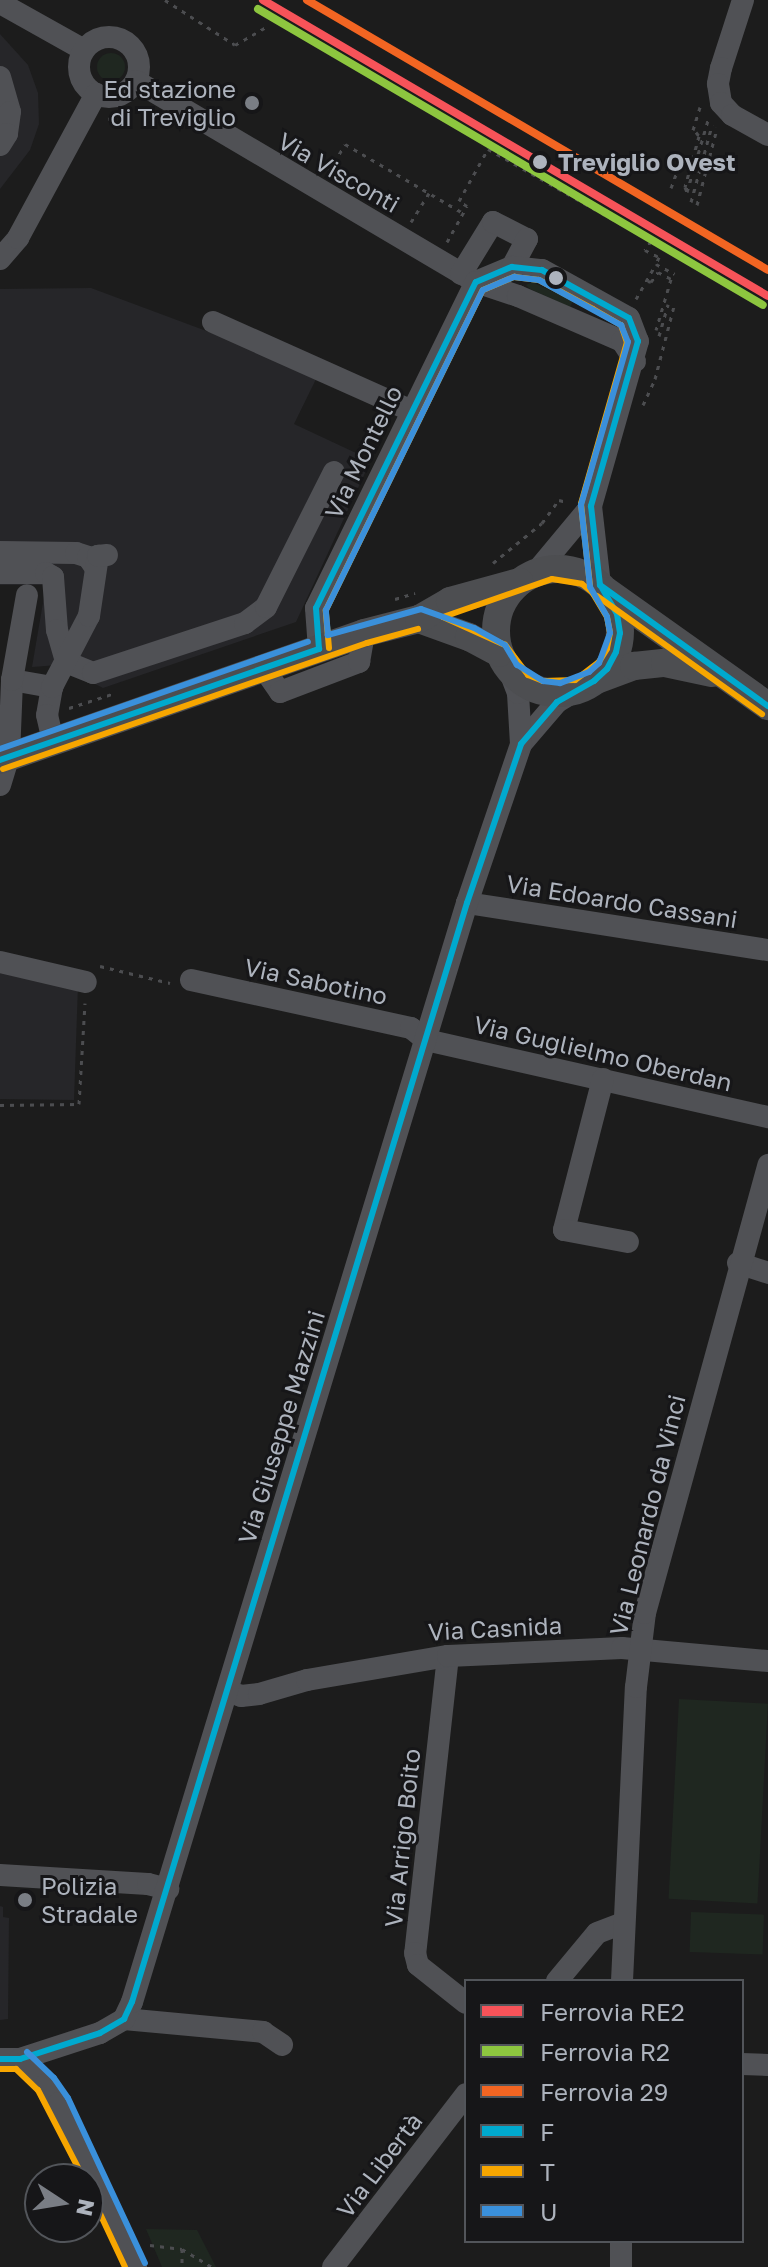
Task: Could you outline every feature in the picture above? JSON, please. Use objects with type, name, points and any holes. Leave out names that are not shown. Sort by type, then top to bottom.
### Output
[{"type":"main road","points":[[5,758],[364,633],[419,619],[450,601],[528,577],[567,569],[601,587],[768,706]]},
{"type":"main road","points":[[505,662],[495,635],[497,615],[504,599],[528,577]]},
{"type":"main road","points":[[586,685],[607,669],[616,652],[620,633],[617,614],[601,587]]},
{"type":"main road","points":[[419,619],[469,637],[540,691],[561,693],[634,666],[665,663],[691,666],[728,678]]},
{"type":"street","points":[[743,0],[718,84],[720,110],[768,135]]},
{"type":"street","points":[[0,3],[84,50]]},
{"type":"street","points":[[112,37],[127,42],[139,60],[136,81],[118,96],[96,94],[80,75],[84,50],[101,38],[112,37]]},
{"type":"street","points":[[0,77],[10,112],[7,134],[0,145]]},
{"type":"street","name":"Via Visconti","points":[[136,81],[468,278],[648,351]]},
{"type":"street","points":[[0,259],[18,238],[96,94]]},
{"type":"street","name":"Via Montello","points":[[319,649],[316,608],[412,411],[493,222],[527,239],[521,267]]},
{"type":"street","points":[[518,296],[515,284],[521,267]]},
{"type":"street","points":[[468,278],[521,267],[550,274],[629,318],[638,341],[648,351],[591,506],[528,577]]},
{"type":"street","points":[[213,322],[412,411]]},
{"type":"street","points":[[66,662],[93,673],[245,623],[266,607],[334,472]]},
{"type":"street","points":[[591,506],[601,587]]},
{"type":"street","points":[[0,552],[76,553],[101,561],[89,616],[52,687],[47,715],[53,742]]},
{"type":"street","points":[[0,573],[46,573],[53,577],[57,630],[66,662]]},
{"type":"street","points":[[0,785],[12,680],[27,595]]},
{"type":"street","points":[[264,669],[280,692],[359,662],[364,633]]},
{"type":"street","name":"Via Giuseppe Mazzini","points":[[505,662],[518,693],[521,744]]},
{"type":"street","points":[[12,680],[52,687]]},
{"type":"street","name":"Via Giuseppe Mazzini","points":[[124,2019],[168,1889],[467,903],[521,744],[557,702],[586,685]]},
{"type":"street","name":"Via Edoardo Cassani","points":[[467,903],[768,950]]},
{"type":"street","points":[[0,962],[86,982]]},
{"type":"street","name":"Via Sabotino","points":[[191,980],[411,1028],[426,1040]]},
{"type":"street","name":"Via Guglielmo Oberdan","points":[[426,1040],[768,1117]]},
{"type":"street","points":[[603,1079],[564,1230],[628,1242]]},
{"type":"street","name":"Via Leonardo da Vinci","points":[[622,1979],[639,1652],[645,1613],[738,1263],[768,1165]]},
{"type":"street","points":[[738,1263],[768,1273]]},
{"type":"street","name":"Via Casnida","points":[[228,1691],[241,1696],[259,1694],[307,1680],[448,1656],[622,1648],[639,1652],[768,1661]]},
{"type":"street","name":"Via Arrigo Boito","points":[[448,1656],[415,1953],[418,1965],[464,2001]]},
{"type":"street","points":[[0,1875],[148,1884],[168,1889]]},
{"type":"street","points":[[559,1979],[597,1933],[623,1923]]},
{"type":"street","points":[[10,2059],[100,2033],[124,2019],[263,2032],[282,2045]]},
{"type":"street","points":[[10,2059],[46,2084],[59,2103],[90,2161],[131,2257]]},
{"type":"street","points":[[744,2064],[768,2065]]},
{"type":"street","name":"Via Libertà","points":[[333,2267],[464,2097]]},
{"type":"street","points":[[621,2243],[621,2267]]},
{"type":"path","points":[[165,0],[235,45],[269,25]]},
{"type":"path","points":[[100,122],[143,108]]},
{"type":"path","points":[[697,205],[720,110]]},
{"type":"path","points":[[691,202],[711,128],[710,120],[705,123],[687,192],[699,136],[696,132]]},
{"type":"path","points":[[328,174],[345,144],[463,213]]},
{"type":"path","points":[[442,250],[467,206],[459,201],[488,149],[651,241],[645,250],[659,257],[648,281],[651,282],[658,272],[671,279],[648,351]]},
{"type":"path","points":[[671,188],[679,166]]},
{"type":"path","points":[[399,216],[411,223],[429,193]]},
{"type":"path","points":[[656,264],[675,274]]},
{"type":"path","points":[[648,351],[668,304]]},
{"type":"path","points":[[643,405],[655,379],[674,306]]},
{"type":"path","points":[[0,1105],[79,1104],[86,982],[98,966],[185,987],[191,980]]},
{"type":"path","points":[[131,2257],[152,2245],[182,2249],[212,2267]]},
{"type":"path","points":[[182,2249],[182,2267]]},
{"type":"shaded area","points":[[0,34],[28,65],[38,93],[39,124],[30,150],[0,189]]},
{"type":"shaded area","points":[[111,53],[121,57],[125,67],[121,77],[111,81],[101,77],[97,67],[101,57]]},
{"type":"shaded area","points":[[532,282],[573,301],[570,307],[530,289],[526,285]]},
{"type":"shaded area","points":[[91,288],[319,373],[294,424],[371,460],[296,622],[103,688],[58,665],[32,667],[46,585],[0,585],[0,289]]},
{"type":"shaded area","points":[[0,968],[78,985],[74,1100],[0,1099]]},
{"type":"shaded area","points":[[679,1699],[768,1704],[757,1903],[669,1899]]},
{"type":"shaded area","points":[[0,1906],[3,1907],[3,1917],[9,1918],[8,2019],[0,2020]]},
{"type":"shaded area","points":[[691,1912],[764,1915],[763,1955],[690,1952]]},
{"type":"shaded area","points":[[146,2229],[197,2230],[216,2267],[162,2267]]},
{"type":"rail line","name":"RE2","points":[[263,0],[768,296]]},
{"type":"rail line","name":"29","points":[[307,0],[768,270]]},
{"type":"rail line","name":"R2","points":[[258,9],[763,305]]},
{"type":"transit line","name":"F","points":[[476,282],[512,267],[542,270],[629,318],[638,341],[591,506],[600,585]]},
{"type":"transit line","name":"T","points":[[329,648],[326,610],[483,290],[514,277],[539,280],[621,325],[627,342],[581,504],[590,586]]},
{"type":"transit line","name":"U","points":[[514,277],[539,280],[621,325],[628,342],[581,505],[590,587],[607,617],[610,633],[599,663],[589,672],[560,683],[543,681],[517,665],[505,645],[474,628],[421,609],[328,635],[326,610],[483,290],[514,277]]},
{"type":"transit line","name":"F","points":[[319,649],[316,608],[476,282]]},
{"type":"transit line","name":"T","points":[[552,579],[582,584],[592,592],[607,617],[610,633],[607,649],[599,662],[575,680],[543,681],[528,675],[505,645],[443,617],[552,579]]},
{"type":"transit line","name":"F","points":[[600,585],[768,706]]},
{"type":"transit line","name":"F","points":[[0,2059],[20,2059],[100,2033],[124,2019],[132,2002],[467,903],[521,744],[557,702],[594,681],[607,669],[616,652],[620,633],[617,614],[600,585]]},
{"type":"transit line","name":"T","points":[[597,596],[762,714]]},
{"type":"transit line","name":"T","points":[[3,769],[367,643],[418,629]]},
{"type":"transit line","name":"U","points":[[0,749],[308,642]]},
{"type":"transit line","name":"F","points":[[0,760],[319,649]]},
{"type":"transit line","name":"U","points":[[27,2052],[54,2078],[68,2098],[145,2263]]},
{"type":"transit line","name":"T","points":[[0,2069],[16,2069],[38,2090],[76,2163]]},
{"type":"transit line","name":"T","points":[[104,2222],[125,2267]]},
{"type":"place","name":"Ed stazione di Treviglio","points":[[252,103]]},
{"type":"place","name":"Treviglio Ovest","points":[[540,162]]},
{"type":"place","name":"Polizia Stradale","points":[[25,1900]]}]
